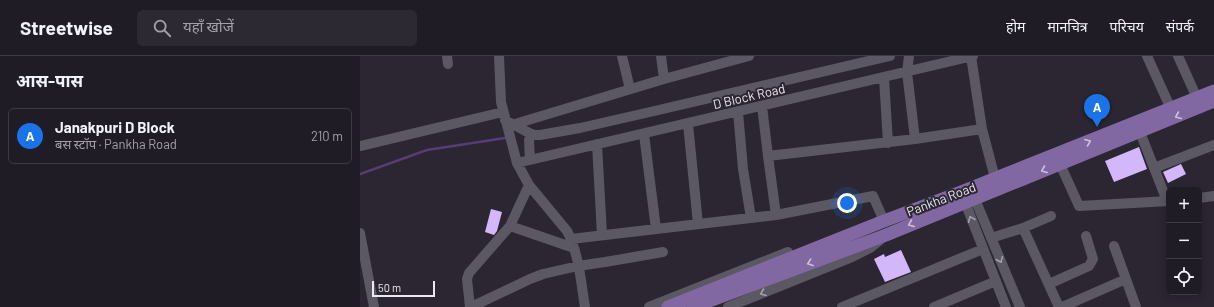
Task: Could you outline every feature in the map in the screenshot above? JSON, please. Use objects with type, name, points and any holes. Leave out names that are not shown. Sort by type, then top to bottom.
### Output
[{"type":"main road","name":"Pankha Road","points":[[668,307],[698,301],[886,235],[967,195],[995,178],[1214,91]]},
{"type":"main road","name":"Pankha Road","points":[[698,301],[884,222],[1060,164],[1214,102]]},
{"type":"street","points":[[499,56],[501,102],[508,118],[517,163],[529,185],[567,231],[578,266],[585,307]]},
{"type":"street","points":[[622,56],[630,89]]},
{"type":"street","points":[[661,56],[664,79]]},
{"type":"street","points":[[362,146],[508,118],[630,89],[749,56]]},
{"type":"street","points":[[508,118],[532,134],[540,135],[580,128],[890,56]]},
{"type":"street","points":[[909,56],[907,72],[915,140]]},
{"type":"street","points":[[972,56],[982,129],[995,178]]},
{"type":"street","name":"D Block Road","points":[[517,163],[884,78],[972,56]]},
{"type":"street","points":[[1147,56],[1171,108]]},
{"type":"street","points":[[1178,56],[1197,98]]},
{"type":"street","points":[[884,78],[888,143]]},
{"type":"street","points":[[762,106],[776,215]]},
{"type":"street","points":[[738,112],[743,169],[751,218]]},
{"type":"street","points":[[688,124],[698,224]]},
{"type":"street","points":[[768,156],[915,140],[982,129]]},
{"type":"street","points":[[1140,132],[1166,196]]},
{"type":"street","points":[[530,160],[529,140],[532,134]]},
{"type":"street","points":[[644,134],[656,229]]},
{"type":"street","points":[[598,144],[602,235]]},
{"type":"street","points":[[1154,168],[1214,145]]},
{"type":"street","points":[[1060,164],[1079,206],[1166,201]]},
{"type":"street","points":[[529,185],[510,226],[469,273],[467,278],[471,307],[536,276],[578,266],[663,252]]},
{"type":"street","points":[[967,195],[991,238],[1020,307]]},
{"type":"street","points":[[967,195],[968,213],[1006,307]]},
{"type":"street","points":[[510,226],[572,244],[602,235],[776,215],[873,196],[884,222],[857,225],[649,307]]},
{"type":"street","points":[[1202,198],[1214,196]]},
{"type":"street","points":[[991,238],[1023,228],[1050,216]]},
{"type":"street","points":[[1023,228],[1061,307],[1126,279]]},
{"type":"street","points":[[360,233],[374,307]]},
{"type":"street","points":[[728,307],[739,305],[852,257],[870,248],[886,235]]},
{"type":"street","points":[[1049,284],[1089,266],[1093,259],[1086,236]]},
{"type":"street","points":[[1114,246],[1135,307]]},
{"type":"street","points":[[842,307],[983,249]]},
{"type":"street","points":[[934,307],[996,280]]},
{"type":"building","points":[[1139,147],[1147,169],[1114,182],[1105,161]]},
{"type":"building","points":[[1181,164],[1186,174],[1168,183],[1163,172]]},
{"type":"building","points":[[491,209],[502,212],[497,231],[494,235],[485,232]]},
{"type":"building","points":[[901,250],[911,272],[885,282],[874,259],[884,254],[885,257]]},
{"type":"waterway","points":[[360,174],[427,150],[505,138]]},
{"type":"place","name":"Janakpuri D Block","points":[[1097,127]]}]
